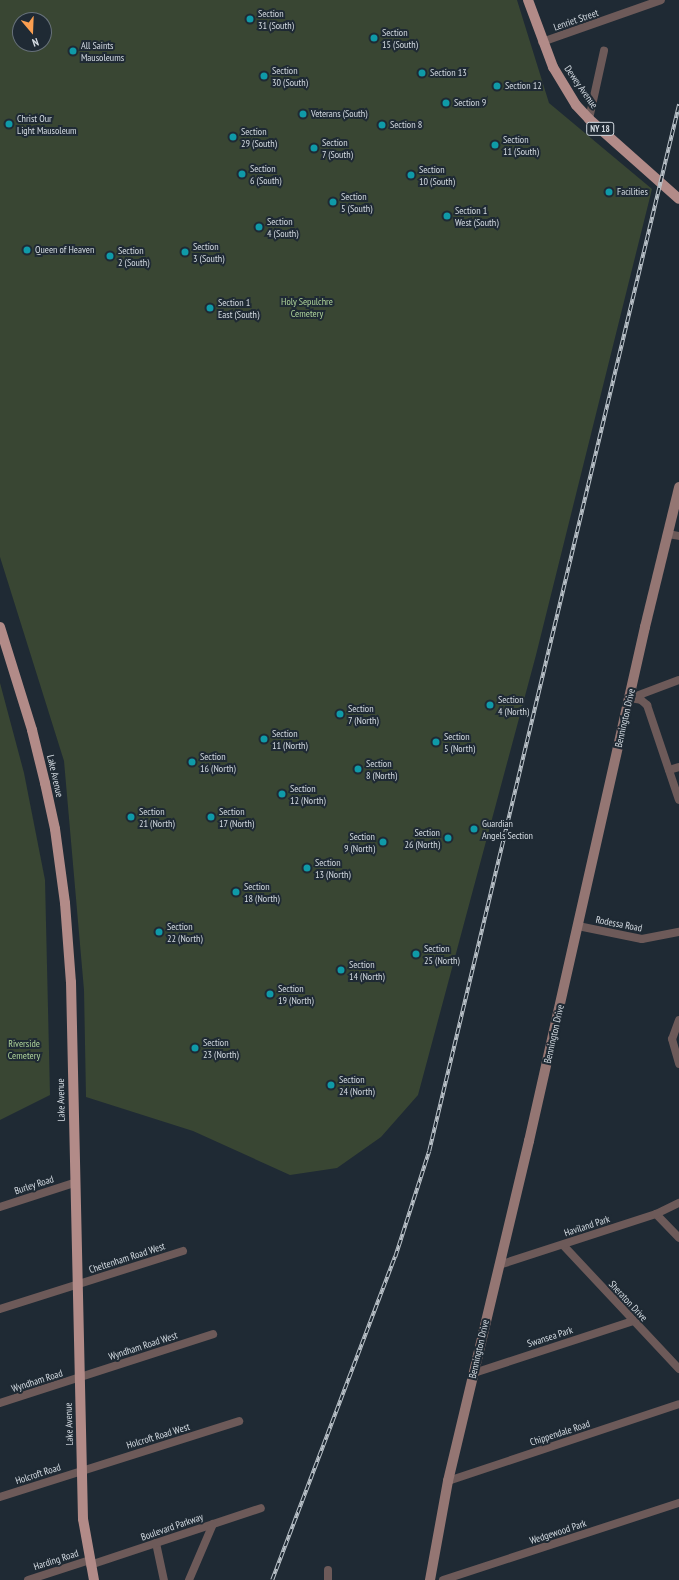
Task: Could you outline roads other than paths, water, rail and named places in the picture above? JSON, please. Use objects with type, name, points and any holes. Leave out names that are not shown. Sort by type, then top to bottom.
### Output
[{"type":"main road","name":"Dewey Avenue","points":[[528,0],[542,42],[563,85],[589,119],[679,199]]},
{"type":"main road","name":"Lake Avenue","points":[[0,628],[32,730],[45,783],[55,829],[65,903],[71,982],[74,1183],[83,1519],[94,1580]]},
{"type":"street","name":"Lenriet Street","points":[[542,42],[661,0]]},
{"type":"street","points":[[589,119],[604,51]]},
{"type":"street","name":"Bennington Drive","points":[[430,1580],[448,1481],[679,487]]},
{"type":"street","points":[[668,534],[679,536]]},
{"type":"street","points":[[630,698],[679,680]]},
{"type":"street","points":[[630,698],[641,700],[647,705],[679,800]]},
{"type":"street","points":[[669,770],[679,766]]},
{"type":"street","name":"Rodessa Road","points":[[578,926],[642,939],[679,932]]},
{"type":"street","points":[[679,1020],[672,1039],[679,1064]]},
{"type":"street","name":"Burley Road","points":[[0,1207],[74,1183]]},
{"type":"street","name":"Haviland Park","points":[[499,1264],[563,1245],[656,1214],[679,1204]]},
{"type":"street","points":[[656,1214],[679,1238]]},
{"type":"street","name":"Sheraton Drive","points":[[563,1245],[679,1369]]},
{"type":"street","name":"Cheltenham Road West","points":[[0,1309],[184,1251]]},
{"type":"street","name":"Swansea Park","points":[[474,1373],[633,1320]]},
{"type":"street","name":"Wyndham Road West","points":[[79,1378],[213,1334]]},
{"type":"street","name":"Wyndham Road","points":[[0,1403],[79,1378]]},
{"type":"street","name":"Chippendale Road","points":[[448,1481],[679,1404]]},
{"type":"street","name":"Holcroft Road West","points":[[82,1470],[239,1421]]},
{"type":"street","name":"Holcroft Road","points":[[0,1497],[82,1470]]},
{"type":"street","name":"Wedgewood Park","points":[[443,1580],[679,1503]]},
{"type":"street","name":"Boulevard Parkway","points":[[90,1562],[156,1543],[261,1508]]},
{"type":"street","points":[[189,1580],[213,1524]]},
{"type":"street","points":[[156,1543],[164,1580]]},
{"type":"street","name":"Harding Road","points":[[28,1580],[90,1562]]},
{"type":"street","points":[[328,1570],[328,1580]]},
{"type":"railway","points":[[272,1580],[395,1257],[429,1151],[679,104]]},
{"type":"place","name":"Section 31 (South)","points":[[250,19]]},
{"type":"place","name":"Section 15 (South)","points":[[374,38]]},
{"type":"place","name":"All Saints Mausoleums","points":[[73,51]]},
{"type":"place","name":"Section 13","points":[[422,73]]},
{"type":"place","name":"Section 30 (South)","points":[[264,76]]},
{"type":"place","name":"Section 12","points":[[497,86]]},
{"type":"place","name":"Section 9","points":[[446,103]]},
{"type":"place","name":"Veterans (South)","points":[[303,114]]},
{"type":"place","name":"Christ Our Light Mausoleum","points":[[9,124]]},
{"type":"place","name":"Section 8","points":[[382,125]]},
{"type":"place","name":"Section 29 (South)","points":[[233,137]]},
{"type":"place","name":"Section 11 (South)","points":[[495,145]]},
{"type":"place","name":"Section 7 (South)","points":[[314,148]]},
{"type":"place","name":"Section 6 (South)","points":[[242,174]]},
{"type":"place","name":"Section 10 (South)","points":[[411,175]]},
{"type":"place","name":"Facilities","points":[[609,192]]},
{"type":"place","name":"Section 5 (South)","points":[[333,202]]},
{"type":"place","name":"Section 1 West (South)","points":[[447,216]]},
{"type":"place","name":"Section 4 (South)","points":[[259,227]]},
{"type":"place","name":"Queen of Heaven","points":[[27,250]]},
{"type":"place","name":"Section 3 (South)","points":[[185,252]]},
{"type":"place","name":"Section 2 (South)","points":[[110,256]]},
{"type":"place","name":"Section 1 East (South)","points":[[210,308]]},
{"type":"place","name":"Section 4 (North)","points":[[490,705]]},
{"type":"place","name":"Section 7 (North)","points":[[340,714]]},
{"type":"place","name":"Section 11 (North)","points":[[264,739]]},
{"type":"place","name":"Section 5 (North)","points":[[436,742]]},
{"type":"place","name":"Section 16 (North)","points":[[192,762]]},
{"type":"place","name":"Section 8 (North)","points":[[358,769]]},
{"type":"place","name":"Section 12 (North)","points":[[282,794]]},
{"type":"place","name":"Section 21 (North)","points":[[131,817]]},
{"type":"place","name":"Section 17 (North)","points":[[211,817]]},
{"type":"place","name":"Guardian Angels Section","points":[[474,829]]},
{"type":"place","name":"Section 26 (North)","points":[[448,838]]},
{"type":"place","name":"Section 9 (North)","points":[[383,842]]},
{"type":"place","name":"Section 13 (North)","points":[[307,868]]},
{"type":"place","name":"Section 18 (North)","points":[[236,892]]},
{"type":"place","name":"Section 22 (North)","points":[[159,932]]},
{"type":"place","name":"Section 25 (North)","points":[[416,954]]},
{"type":"place","name":"Section 14 (North)","points":[[341,970]]},
{"type":"place","name":"Section 19 (North)","points":[[270,994]]},
{"type":"place","name":"Section 23 (North)","points":[[195,1048]]},
{"type":"place","name":"Section 24 (North)","points":[[331,1085]]},
{"type":"park label","name":"Holy Sepulchre Cemetery","points":[[307,306]]},
{"type":"park label","name":"Riverside Cemetery","points":[[24,1048]]}]
